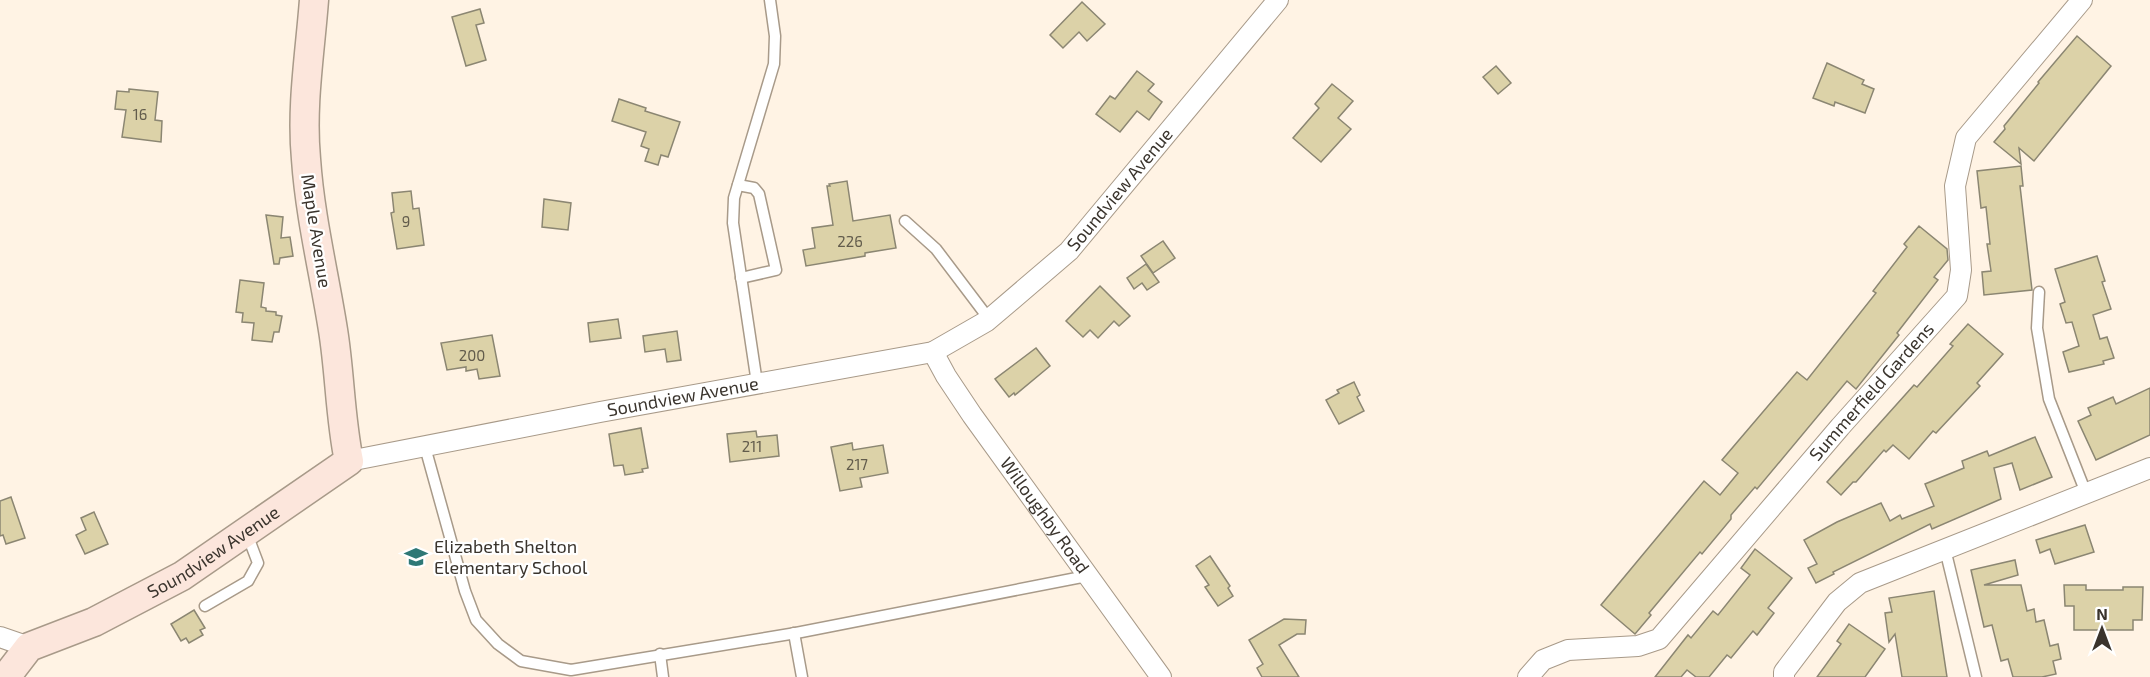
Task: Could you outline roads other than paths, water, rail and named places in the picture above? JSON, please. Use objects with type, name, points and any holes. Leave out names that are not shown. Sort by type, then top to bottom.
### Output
[{"type":"main road","name":"Maple Avenue","points":[[314,0],[306,87],[305,157],[311,213],[333,330],[344,436],[349,461]]},
{"type":"main road","name":"Soundview Avenue","points":[[29,646],[94,622],[182,576],[349,461]]},
{"type":"main road","points":[[6,677],[29,646]]},
{"type":"street","name":"Soundview Avenue","points":[[349,461],[757,383],[933,352],[989,319],[1069,251],[1278,0]]},
{"type":"street","name":"Summerfield Gardens","points":[[1528,677],[1543,660],[1568,650],[1638,646],[1659,639],[1840,427],[1957,296],[1960,270],[1954,186],[1966,138],[2082,0]]},
{"type":"street","name":"Willoughby Road","points":[[933,352],[972,415],[1161,677]]},
{"type":"street","points":[[1784,677],[1784,672],[1838,602],[1860,583],[2150,468]]},
{"type":"street","points":[[0,637],[29,646]]},
{"type":"lane","points":[[757,383],[733,223],[734,198],[774,64],[775,36],[770,0]]},
{"type":"lane","points":[[738,185],[754,188],[759,194],[776,270],[741,278]]},
{"type":"lane","points":[[905,221],[936,249],[989,319]]},
{"type":"lane","points":[[2039,292],[2037,328],[2049,399],[2086,493]]},
{"type":"lane","points":[[425,447],[465,591],[476,620],[498,644],[521,661],[570,670],[794,633],[1088,576]]},
{"type":"lane","points":[[205,606],[248,581],[258,563],[246,531]]},
{"type":"lane","points":[[1945,549],[1976,677]]},
{"type":"lane","points":[[794,633],[802,677]]},
{"type":"lane","points":[[660,654],[663,677]]},
{"type":"place","name":"Elizabeth Shelton Elementary School","points":[[416,557]]}]
